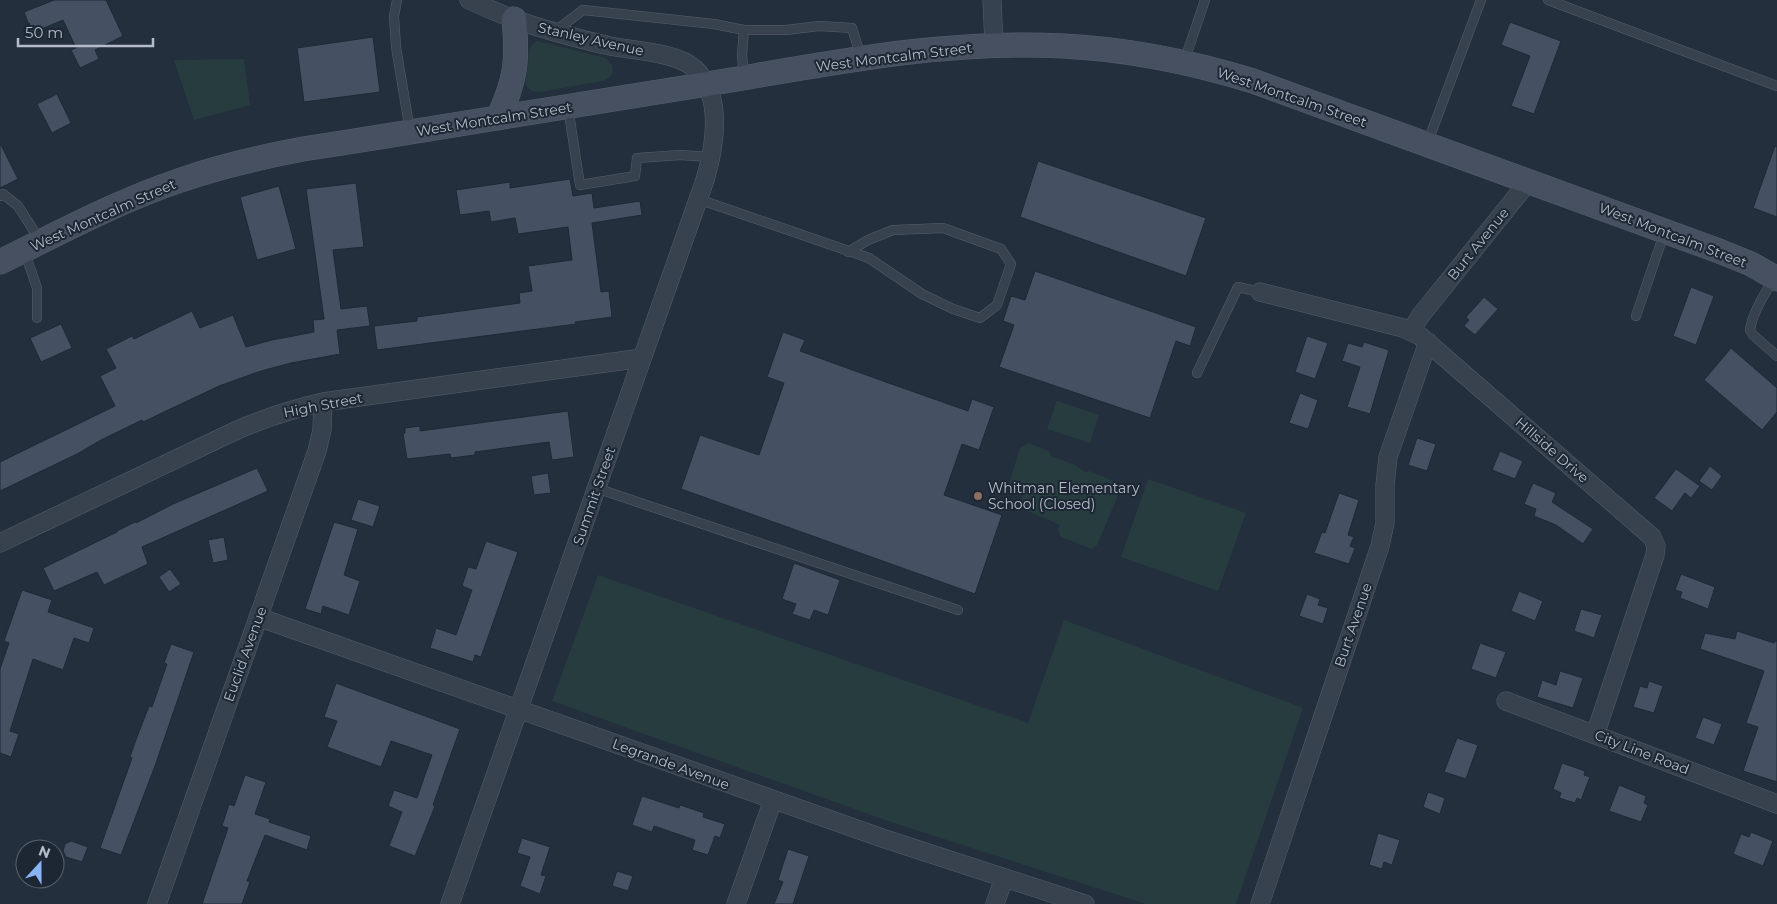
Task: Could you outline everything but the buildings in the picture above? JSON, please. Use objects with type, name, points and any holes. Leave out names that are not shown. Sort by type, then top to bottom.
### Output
[{"type":"main road","points":[[498,118],[508,97],[515,67],[514,19]]},
{"type":"main road","name":"West Montcalm Street","points":[[0,262],[158,188],[211,170],[259,158],[861,59],[956,47],[1035,45],[1093,48],[1184,62],[1253,81],[1665,231],[1751,264],[1776,278]]},
{"type":"street","name":"Stanley Avenue","points":[[469,0],[514,19],[554,32],[609,46],[674,57],[693,68],[706,84]]},
{"type":"street","points":[[992,0],[994,45]]},
{"type":"street","name":"Summit Street","points":[[450,904],[698,199],[711,157],[714,121],[713,108],[706,84]]},
{"type":"street","name":"Burt Avenue","points":[[1411,331],[1420,315],[1529,181]]},
{"type":"street","name":"Hillside Drive","points":[[1260,292],[1411,331],[1428,342],[1644,530],[1654,541],[1655,555],[1595,735]]},
{"type":"street","name":"Burt Avenue","points":[[1260,904],[1380,546],[1385,523],[1385,485],[1388,457],[1428,342]]},
{"type":"street","name":"High Street","points":[[0,543],[255,422],[300,407],[323,402],[642,358]]},
{"type":"street","name":"Euclid Avenue","points":[[157,904],[317,450],[322,430],[323,402]]},
{"type":"street","name":"Legrande Avenue","points":[[258,618],[882,838],[1085,904]]},
{"type":"street","name":"City Line Road","points":[[1506,701],[1777,804]]},
{"type":"street","points":[[736,904],[773,800]]},
{"type":"street","points":[[995,904],[1004,878]]},
{"type":"lane","points":[[397,0],[394,16],[396,46],[411,132]]},
{"type":"lane","points":[[1184,62],[1205,0]]},
{"type":"lane","points":[[1427,144],[1481,0]]},
{"type":"lane","points":[[1548,0],[1777,86]]},
{"type":"lane","points":[[554,32],[583,10],[714,24],[744,30],[786,30],[819,26],[852,28],[861,59]]},
{"type":"lane","points":[[744,30],[742,55],[744,78]]},
{"type":"lane","points":[[568,107],[580,185],[635,176],[636,158],[680,155],[711,157]]},
{"type":"lane","points":[[0,196],[3,194],[18,206],[33,246],[37,288],[37,318]]},
{"type":"lane","points":[[698,199],[848,252],[869,258],[922,294],[953,309],[980,318],[997,305],[1011,264],[1001,249],[943,228],[893,230],[868,240],[848,252]]},
{"type":"lane","points":[[1636,316],[1665,231]]},
{"type":"lane","points":[[1776,278],[1756,310],[1750,330],[1753,335],[1777,356]]},
{"type":"lane","points":[[1197,373],[1238,287],[1260,292]]},
{"type":"lane","points":[[596,488],[958,610]]},
{"type":"green space","points":[[537,41],[606,58],[612,65],[613,71],[603,81],[540,92],[530,90],[526,84],[529,52]]},
{"type":"green space","points":[[244,59],[250,105],[194,120],[174,60]]},
{"type":"green space","points":[[1057,401],[1099,415],[1090,443],[1047,429]]},
{"type":"green space","points":[[1028,443],[1049,451],[1051,456],[1075,465],[1086,472],[1089,471],[1116,482],[1120,491],[1097,545],[1092,549],[1061,537],[1058,530],[1060,525],[1018,507],[1024,492],[1008,487],[1020,448]]},
{"type":"green space","points":[[1148,479],[1246,513],[1218,591],[1121,557]]},
{"type":"green space","points":[[598,575],[1028,723],[1064,620],[1303,708],[1236,904],[1146,904],[891,822],[552,701]]},
{"type":"place","name":"Whitman Elementary School (Closed)","points":[[978,496]]}]
